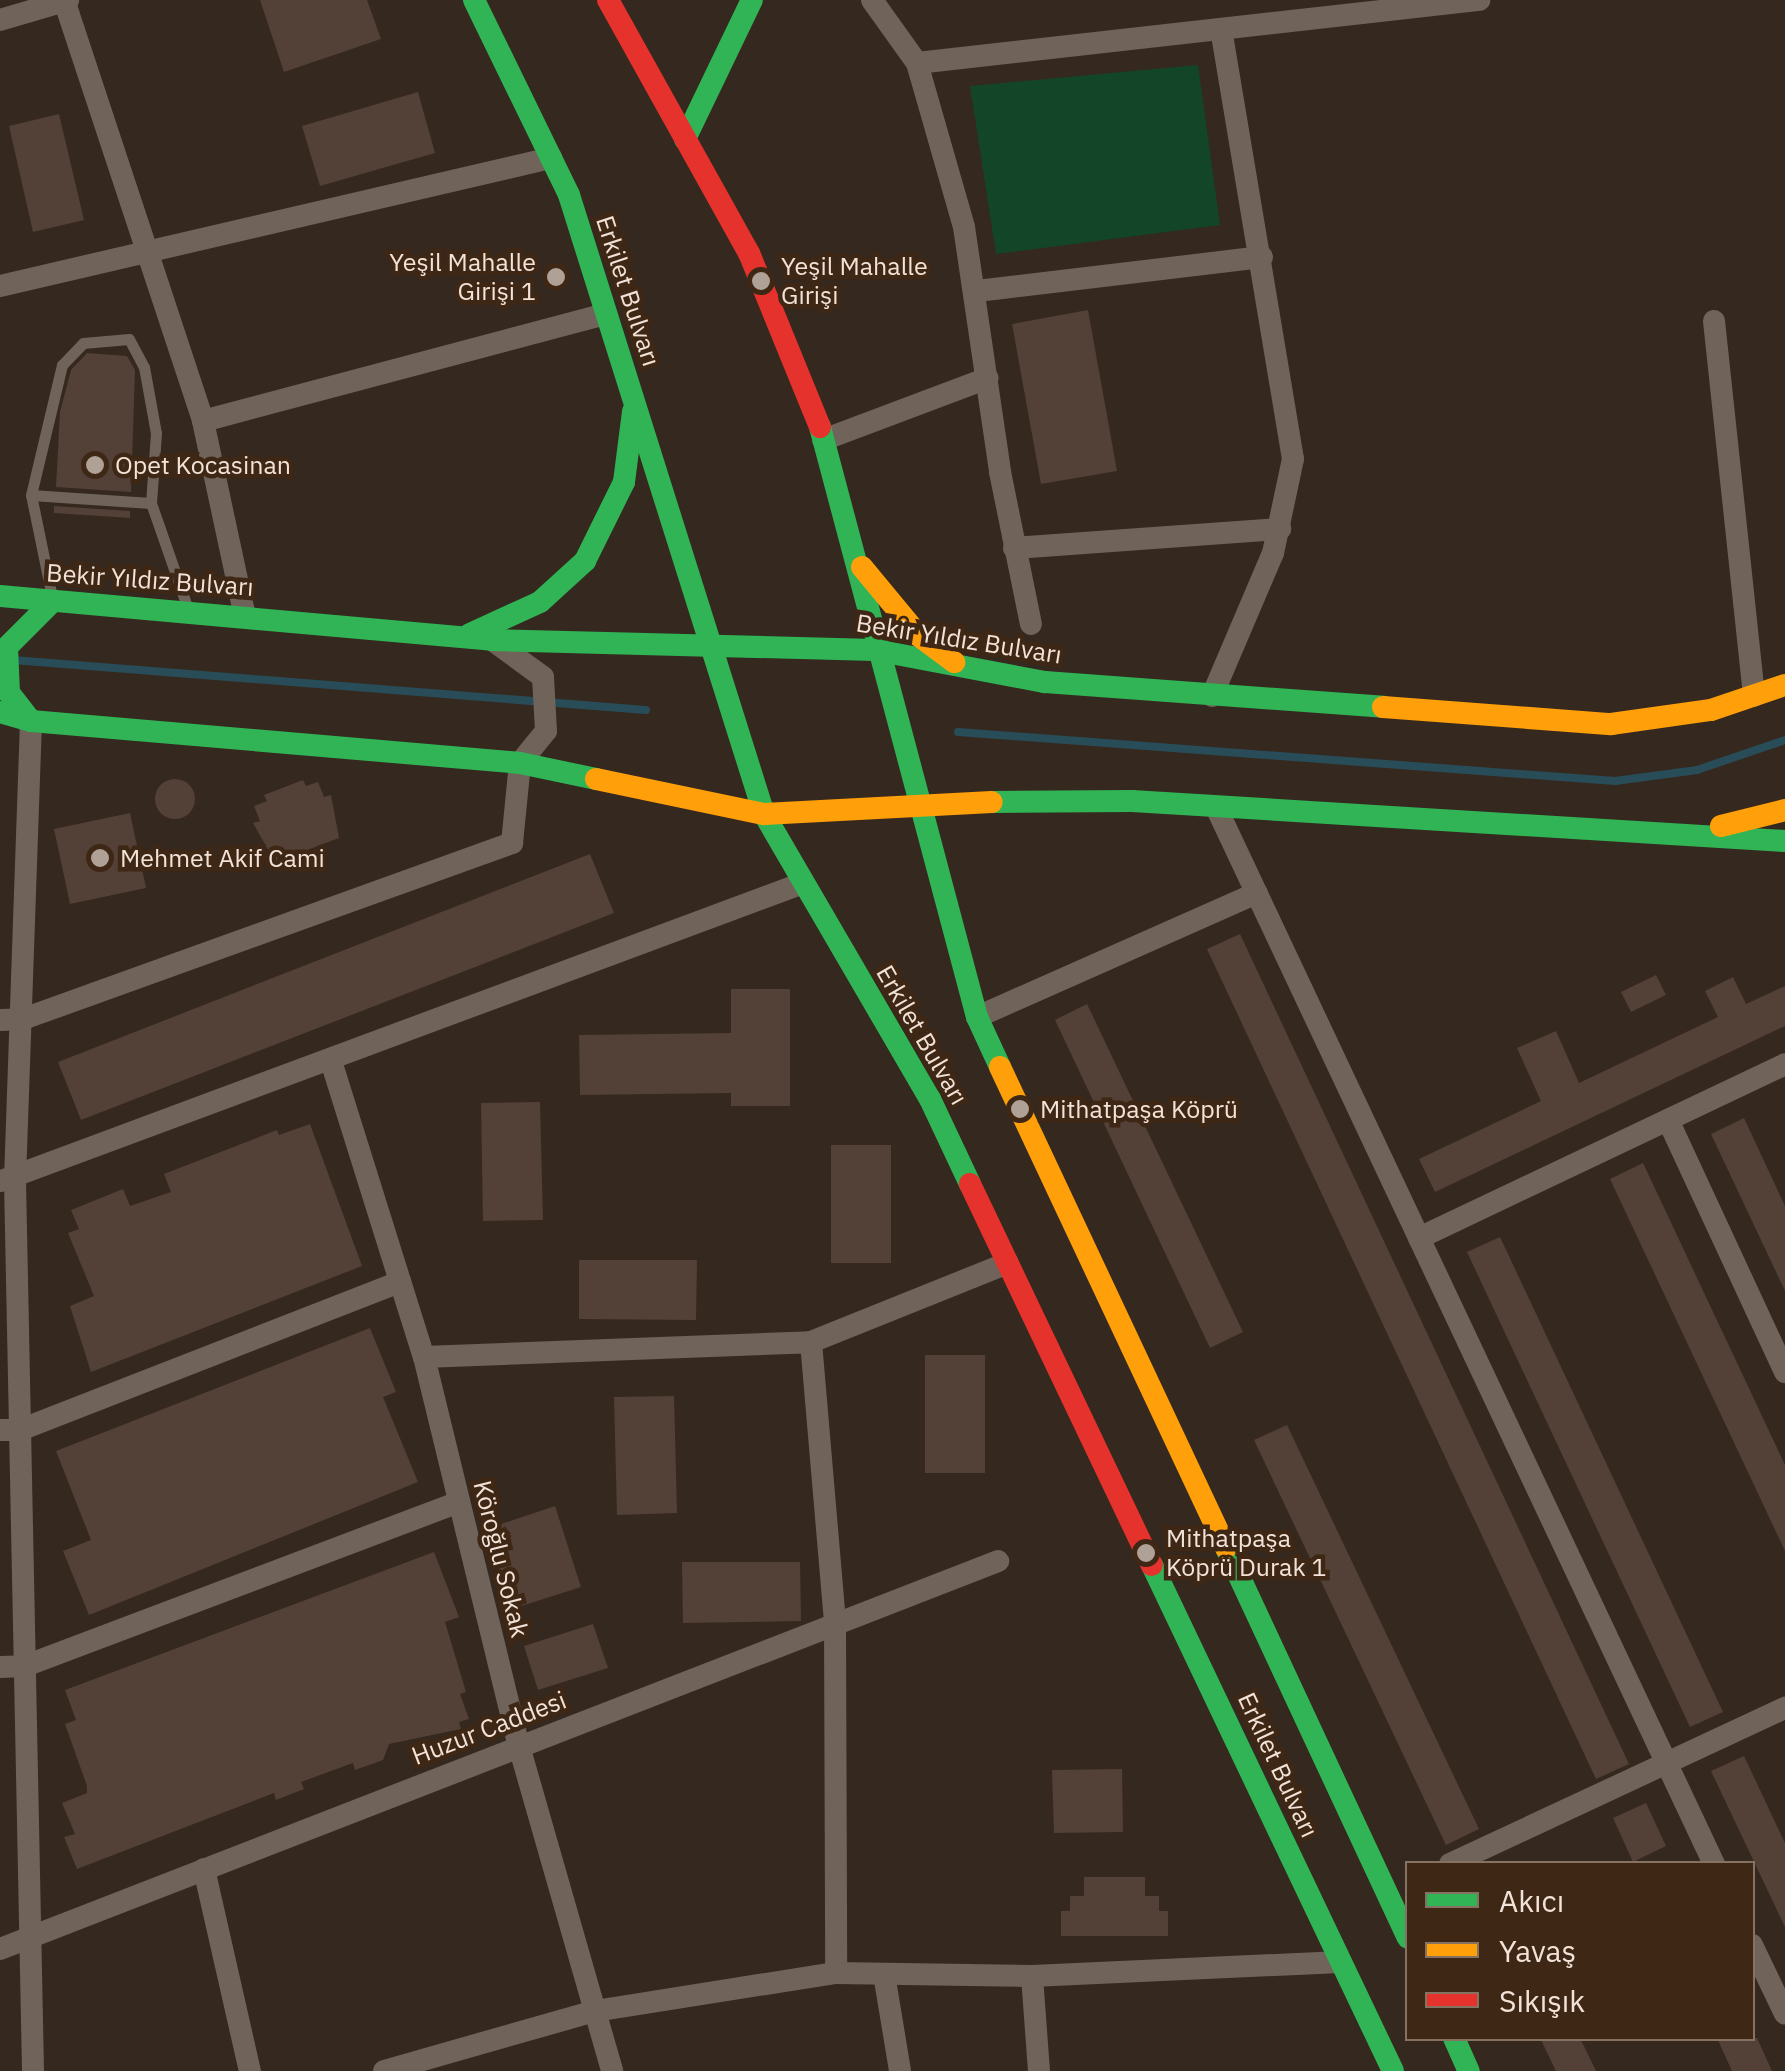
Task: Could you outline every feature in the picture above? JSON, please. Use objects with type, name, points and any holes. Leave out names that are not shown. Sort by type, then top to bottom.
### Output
[{"type":"main road","name":"Erkilet Bulvarı","points":[[474,0],[551,158],[682,542],[707,648],[764,814],[930,1099],[1393,2071]]},
{"type":"main road","name":"Erkilet Bulvarı","points":[[608,0],[749,253],[813,400],[876,650],[977,1016],[1397,1888],[1405,1924]]},
{"type":"main road","points":[[686,139],[752,0]]},
{"type":"main road","points":[[466,636],[540,602],[594,549],[624,482],[633,396]]},
{"type":"main road","points":[[850,548],[906,623],[959,666]]},
{"type":"main road","name":"Bekir Yıldız Bulvarı","points":[[0,596],[244,614],[492,640],[876,650],[1045,682],[1611,724],[1678,717],[1785,685]]},
{"type":"main road","points":[[53,601],[7,647],[4,702],[32,720],[520,763],[764,814],[1040,799],[1785,841]]},
{"type":"main road","points":[[1660,833],[1785,810]]},
{"type":"main road","points":[[1455,2041],[1469,2071]]},
{"type":"street","points":[[0,20],[66,0],[202,421],[244,614]]},
{"type":"street","points":[[872,0],[916,63],[977,291],[1014,548],[1031,624]]},
{"type":"street","points":[[916,63],[1479,0]]},
{"type":"street","points":[[1212,696],[1280,530],[1293,430],[1221,31]]},
{"type":"street","points":[[0,286],[551,158]]},
{"type":"street","points":[[977,291],[1262,257]]},
{"type":"street","points":[[202,421],[606,314]]},
{"type":"street","points":[[1714,321],[1754,696]]},
{"type":"street","points":[[823,440],[988,378]]},
{"type":"street","points":[[1014,548],[1280,530]]},
{"type":"street","points":[[12,1019],[512,843],[520,763],[546,731],[543,678],[492,640]]},
{"type":"street","points":[[32,720],[12,1019],[8,1181],[10,1430],[25,1666],[33,2071]]},
{"type":"street","points":[[1216,806],[1713,1861]]},
{"type":"street","points":[[8,1181],[803,883]]},
{"type":"street","points":[[977,1016],[1257,892]]},
{"type":"street","name":"Köroğlu Sokak","points":[[331,1061],[424,1357],[519,1746],[612,2071]]},
{"type":"street","points":[[1419,1238],[1785,1064]]},
{"type":"street","points":[[1668,1120],[1785,1372]]},
{"type":"street","points":[[424,1357],[811,1342],[1008,1262]]},
{"type":"street","points":[[10,1430],[400,1282]]},
{"type":"street","points":[[811,1342],[835,1624],[836,1974]]},
{"type":"street","points":[[0,1667],[25,1666],[459,1502]]},
{"type":"street","name":"Huzur Caddesi","points":[[0,1949],[998,1561]]},
{"type":"street","points":[[1456,1861],[1785,1708]]},
{"type":"street","points":[[204,1869],[250,2071]]},
{"type":"street","points":[[1755,1951],[1785,2014]]},
{"type":"street","points":[[384,2071],[595,2011],[836,1974],[1032,1976],[1341,1962]]},
{"type":"street","points":[[884,1974],[900,2071]]},
{"type":"street","points":[[1032,1976],[1039,2071]]},
{"type":"lane","points":[[53,601],[32,495],[62,365],[83,343],[129,339],[144,367],[156,433],[151,503],[188,609]]},
{"type":"lane","points":[[32,495],[151,503]]},
{"type":"green space","points":[[1198,65],[1220,225],[996,254],[970,86]]},
{"type":"building","points":[[260,0],[367,0],[381,39],[284,72]]},
{"type":"building","points":[[418,92],[435,153],[320,186],[302,126]]},
{"type":"building","points":[[59,114],[84,220],[33,232],[9,126]]},
{"type":"building","points":[[1088,310],[1117,471],[1041,484],[1012,324]]},
{"type":"building","points":[[87,353],[127,356],[135,370],[131,492],[56,487],[60,412],[71,370]]},
{"type":"building","points":[[54,506],[130,511],[130,518],[54,513]]},
{"type":"building","points":[[175,779],[189,785],[195,799],[189,813],[175,819],[161,813],[155,799],[161,785]]},
{"type":"building","points":[[303,780],[306,786],[318,782],[324,797],[331,795],[339,838],[275,862],[253,823],[260,821],[254,806],[267,801],[264,795]]},
{"type":"building","name":"Mehmet Akif Cami","points":[[130,813],[146,888],[70,904],[54,829]]},
{"type":"building","points":[[590,854],[614,913],[81,1120],[58,1062]]},
{"type":"building","points":[[1240,934],[1629,1764],[1596,1779],[1207,949]]},
{"type":"building","points":[[1656,975],[1666,995],[1631,1012],[1621,992]]},
{"type":"building","points":[[1733,977],[1746,1004],[1785,986],[1785,1026],[1435,1192],[1419,1159],[1541,1101],[1517,1048],[1556,1031],[1579,1083],[1718,1017],[1705,991]]},
{"type":"building","points":[[731,989],[790,989],[790,1106],[731,1106],[731,1093],[580,1095],[579,1035],[731,1033]]},
{"type":"building","points":[[1087,1004],[1243,1332],[1210,1348],[1055,1020]]},
{"type":"building","points":[[540,1102],[543,1220],[483,1221],[481,1103]]},
{"type":"building","points":[[1744,1118],[1785,1206],[1785,1291],[1711,1134]]},
{"type":"building","points":[[310,1124],[362,1266],[91,1372],[70,1306],[94,1296],[68,1233],[79,1229],[71,1210],[123,1189],[130,1206],[171,1192],[164,1174],[277,1130],[279,1135]]},
{"type":"building","points":[[831,1145],[891,1145],[891,1263],[831,1263]]},
{"type":"building","points":[[1643,1163],[1785,1465],[1785,1551],[1610,1179]]},
{"type":"building","points":[[1500,1237],[1723,1712],[1690,1727],[1467,1252]]},
{"type":"building","points":[[579,1260],[697,1260],[696,1320],[579,1319]]},
{"type":"building","points":[[370,1328],[396,1392],[383,1397],[418,1482],[89,1615],[63,1551],[91,1540],[56,1451]]},
{"type":"building","points":[[925,1355],[985,1355],[985,1473],[925,1473]]},
{"type":"building","points":[[674,1396],[677,1513],[617,1515],[614,1397]]},
{"type":"building","points":[[1287,1425],[1479,1829],[1446,1845],[1254,1440]]},
{"type":"building","points":[[555,1506],[581,1587],[512,1609],[486,1529]]},
{"type":"building","points":[[434,1552],[459,1617],[445,1622],[466,1692],[460,1694],[469,1719],[459,1722],[461,1729],[389,1744],[383,1760],[355,1770],[353,1763],[301,1782],[304,1789],[276,1800],[274,1793],[77,1869],[64,1837],[75,1834],[62,1803],[87,1793],[87,1786],[65,1724],[76,1720],[65,1690]]},
{"type":"building","points":[[682,1562],[800,1562],[801,1621],[683,1623]]},
{"type":"building","points":[[593,1624],[608,1668],[538,1690],[524,1646]]},
{"type":"building","points":[[1744,1756],[1785,1843],[1785,1927],[1755,1861],[1711,1771]]},
{"type":"building","points":[[1122,1769],[1123,1832],[1054,1833],[1052,1770]]},
{"type":"building","points":[[1646,1803],[1666,1846],[1633,1861],[1613,1818]]},
{"type":"building","points":[[1084,1877],[1145,1877],[1145,1896],[1159,1896],[1159,1911],[1168,1911],[1168,1936],[1061,1936],[1061,1911],[1070,1911],[1070,1896],[1084,1896]]},
{"type":"building","points":[[1757,2038],[1772,2071],[1732,2071],[1718,2041]]},
{"type":"building","points":[[1541,2041],[1581,2041],[1596,2071],[1556,2071]]},
{"type":"waterway","points":[[13,660],[646,710]]},
{"type":"waterway","points":[[958,732],[1615,781],[1697,770],[1785,740]]},
{"type":"traffic: fast","points":[[474,0],[569,195],[764,814],[930,1099],[970,1184]]},
{"type":"traffic: fast","points":[[685,139],[752,0]]},
{"type":"traffic: fast","points":[[470,634],[540,602],[585,561],[624,482],[633,412]]},
{"type":"traffic: fast","points":[[820,427],[977,1017],[1000,1067]]},
{"type":"traffic: fast","points":[[0,596],[492,640],[875,650],[1045,682],[1383,707]]},
{"type":"traffic: fast","points":[[31,721],[9,693],[7,647],[53,601]]},
{"type":"traffic: fast","points":[[0,712],[31,721],[520,763],[596,779]]},
{"type":"traffic: fast","points":[[992,802],[1132,801],[1785,841]]},
{"type":"traffic: fast","points":[[1226,1548],[1405,1932]]},
{"type":"traffic: fast","points":[[1152,1565],[1393,2071]]},
{"type":"traffic: fast","points":[[1455,2041],[1469,2071]]},
{"type":"traffic: slow","points":[[862,567],[919,636],[954,662]]},
{"type":"traffic: slow","points":[[1383,707],[1611,724],[1711,710],[1785,685]]},
{"type":"traffic: slow","points":[[596,779],[764,814],[992,802]]},
{"type":"traffic: slow","points":[[1721,826],[1785,810]]},
{"type":"traffic: slow","points":[[1000,1067],[1226,1548]]},
{"type":"traffic: jam","points":[[608,0],[749,253],[820,427]]},
{"type":"traffic: jam","points":[[970,1184],[1152,1565]]},
{"type":"place","name":"Yeşil Mahalle Girişi 1","points":[[556,277]]},
{"type":"place","name":"Yeşil Mahalle Girişi","points":[[761,281]]},
{"type":"place","name":"Opet Kocasinan","points":[[95,465]]},
{"type":"place","name":"Mehmet Akif Cami","points":[[100,858]]},
{"type":"place","name":"Mithatpaşa Köprü","points":[[1020,1109]]},
{"type":"place","name":"Mithatpaşa Köprü Durak 1","points":[[1146,1553]]}]
